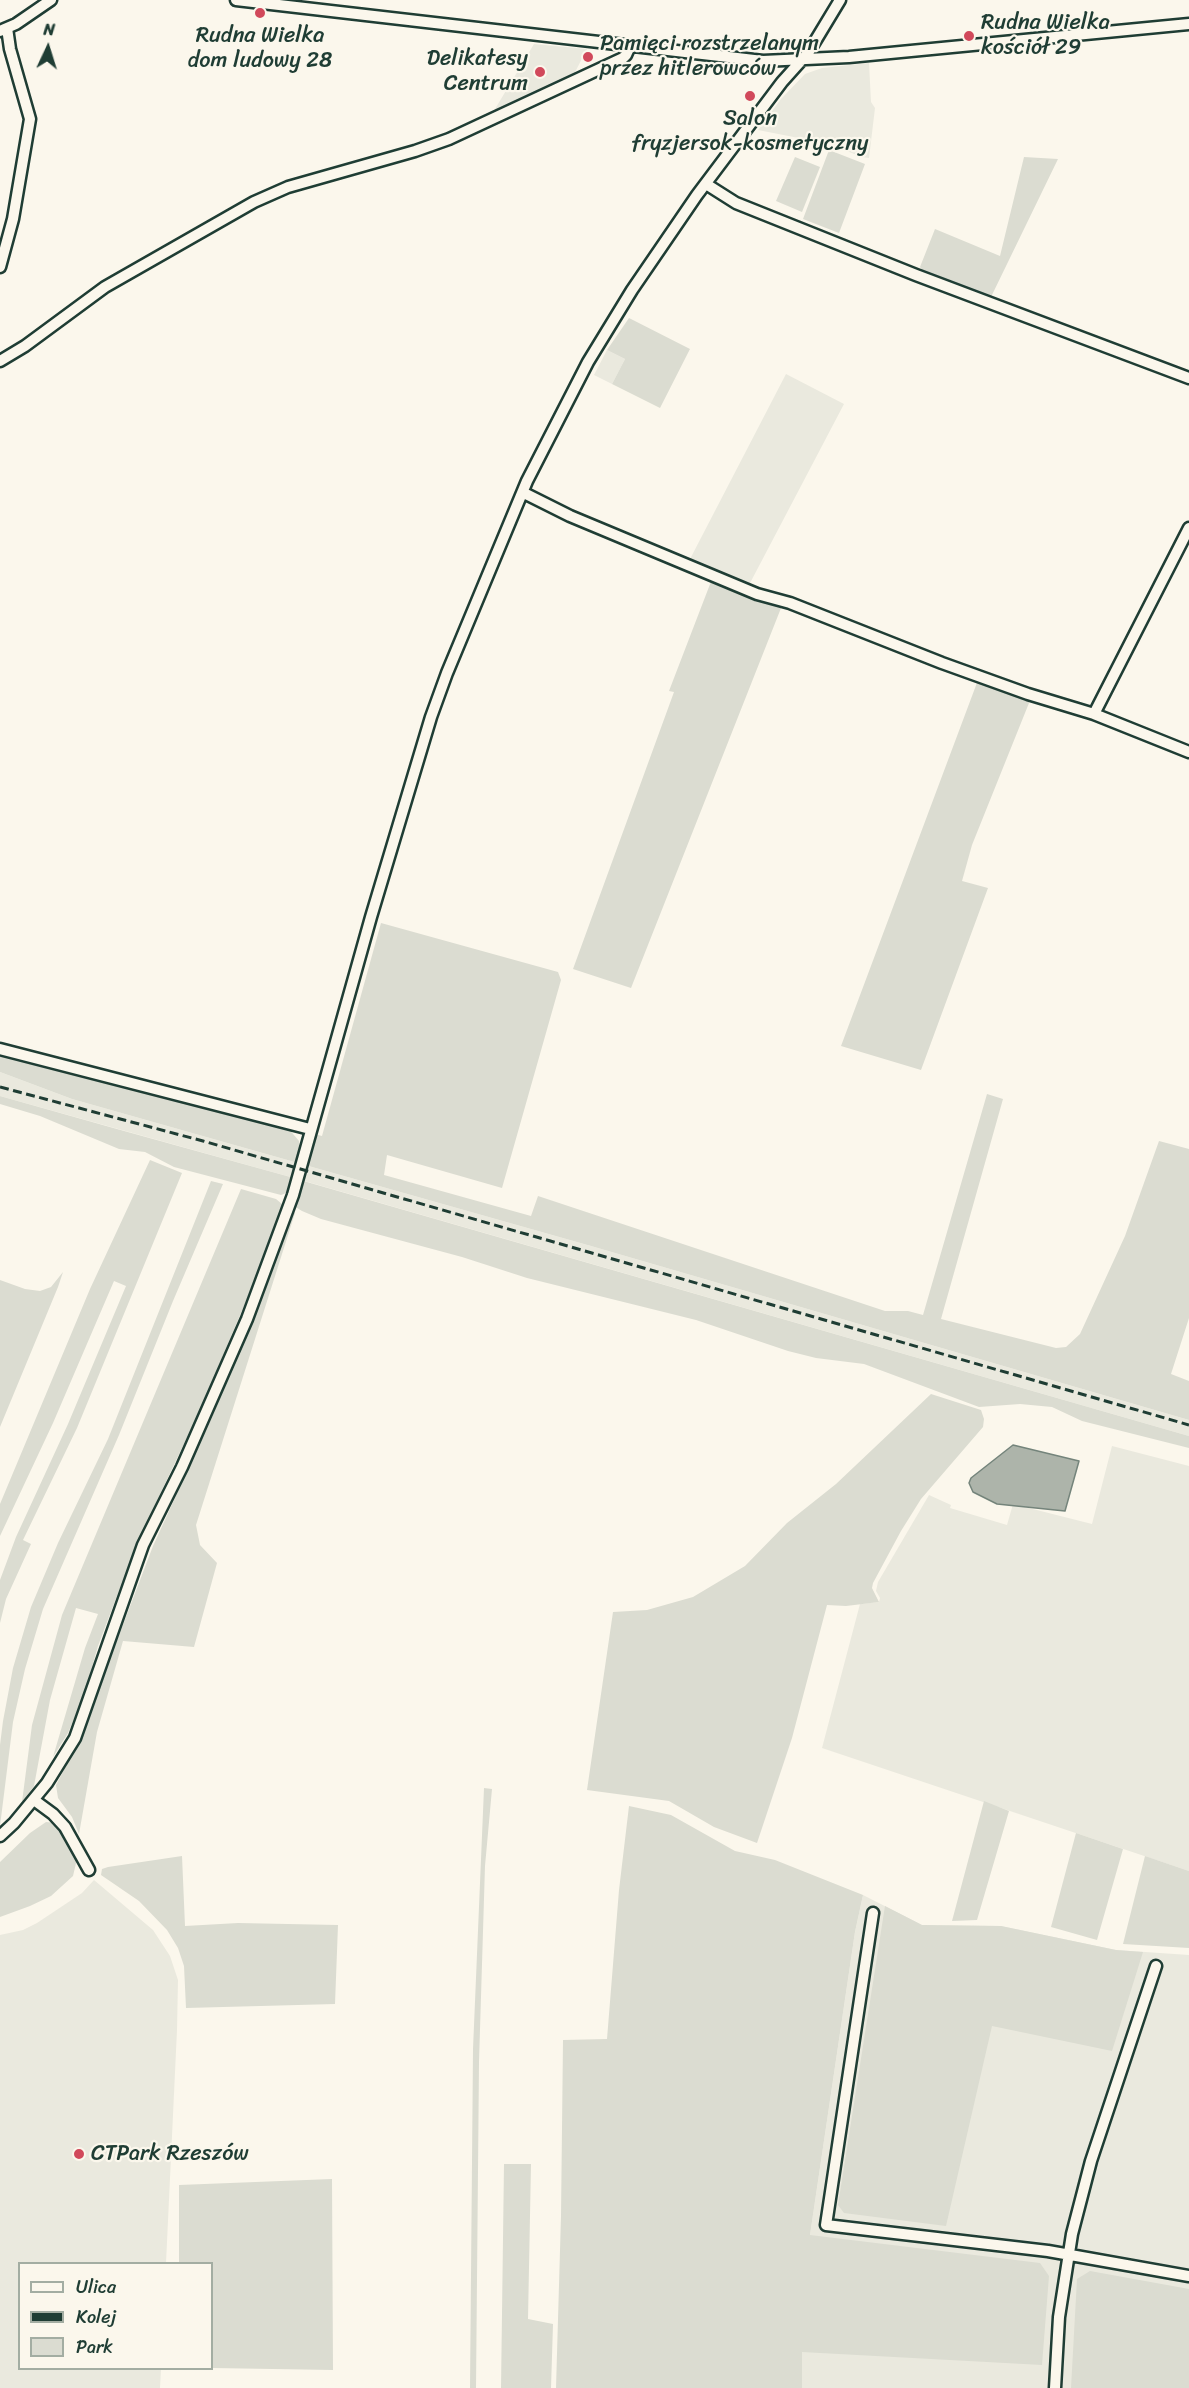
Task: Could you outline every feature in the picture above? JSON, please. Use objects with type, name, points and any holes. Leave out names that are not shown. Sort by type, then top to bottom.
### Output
[{"type":"street","points":[[0,267],[14,219],[30,119],[3,29],[42,8],[51,0]]},
{"type":"street","points":[[236,0],[749,61],[800,61],[1189,24]]},
{"type":"street","points":[[0,1836],[34,1800],[55,1772],[75,1738],[143,1545],[182,1467],[247,1319],[293,1195],[310,1129],[431,717],[447,673],[546,443],[588,362],[648,265],[706,184],[818,37],[840,0]]},
{"type":"street","points":[[0,361],[25,346],[105,287],[254,202],[288,187],[415,152],[449,139],[623,58],[630,46]]},
{"type":"street","points":[[706,184],[736,203],[1189,378]]},
{"type":"street","points":[[524,493],[570,516],[757,594],[790,603],[1028,694],[1094,714],[1189,752]]},
{"type":"street","points":[[1094,714],[1189,528]]},
{"type":"street","points":[[0,1049],[310,1129]]},
{"type":"street","points":[[34,1800],[53,1814],[65,1827],[89,1870]]},
{"type":"street","points":[[873,1913],[826,2224],[1067,2254],[1189,2276]]},
{"type":"street","points":[[1055,2388],[1059,2317],[1067,2254],[1086,2179],[1155,1966]]},
{"type":"shaded area","points":[[534,44],[587,49],[573,76],[492,114]]},
{"type":"shaded area","points":[[869,63],[871,102],[875,108],[869,158],[829,144],[758,130],[781,99],[805,74],[822,68]]},
{"type":"shaded area","points":[[607,350],[625,359],[612,384],[594,375]]},
{"type":"shaded area","points":[[786,374],[844,404],[749,585],[689,561]]},
{"type":"shaded area","points":[[0,1072],[72,1099],[591,1246],[1189,1420],[1189,1436],[294,1178],[0,1096]]},
{"type":"shaded area","points":[[1013,1445],[1079,1461],[1065,1511],[997,1504],[973,1492],[969,1483],[971,1478]]},
{"type":"shaded area","points":[[1112,1446],[1189,1466],[1189,1871],[822,1748],[860,1604],[879,1602],[880,1598],[876,1591],[878,1582],[929,1495],[951,1505],[950,1508],[1007,1525],[1013,1504],[1092,1524]]},
{"type":"shaded area","name":"CTPark Rzeszów","points":[[94,1880],[153,1930],[170,1956],[178,1980],[166,2262],[18,2262],[18,2370],[161,2370],[160,2388],[0,2388],[0,1935],[23,1930],[37,1923],[82,1893]]},
{"type":"shaded area","points":[[863,1895],[922,1925],[1001,1926],[1116,1950],[1189,1955],[1189,2388],[802,2388],[801,2351],[810,2235],[855,1932]]},
{"type":"green space","points":[[829,150],[865,164],[839,233],[803,219]]},
{"type":"green space","points":[[795,157],[820,167],[802,212],[776,201]]},
{"type":"green space","points":[[1024,157],[1058,159],[991,297],[923,271],[920,267],[935,229],[1000,256]]},
{"type":"green space","points":[[629,318],[690,349],[660,408],[612,384],[625,359],[607,350]]},
{"type":"green space","points":[[712,579],[783,603],[631,988],[573,969],[674,692],[669,691]]},
{"type":"green space","points":[[978,680],[1031,698],[972,845],[962,881],[988,888],[921,1070],[841,1046]]},
{"type":"green space","points":[[381,923],[558,972],[561,980],[502,1188],[387,1155],[384,1175],[531,1216],[538,1196],[885,1311],[908,1311],[923,1315],[987,1094],[1003,1099],[941,1319],[1056,1348],[1066,1347],[1080,1334],[1125,1236],[1159,1141],[1189,1149],[1189,1318],[1171,1374],[1189,1381],[1189,1420],[305,1165],[314,1134],[322,1136]]},
{"type":"green space","points":[[0,1054],[288,1128],[299,1141],[298,1163],[72,1099],[0,1072]]},
{"type":"green space","points":[[0,1096],[294,1178],[289,1192],[281,1195],[174,1167],[145,1152],[119,1149],[40,1116],[0,1104]]},
{"type":"green space","points":[[150,1160],[182,1173],[77,1428],[23,1540],[31,1544],[6,1599],[0,1623],[0,1580],[16,1537],[68,1424],[126,1286],[114,1281],[53,1423],[0,1536],[0,1504],[90,1289]]},
{"type":"green space","points":[[300,1180],[1189,1436],[1189,1448],[1082,1421],[1052,1407],[1020,1404],[979,1407],[864,1364],[816,1358],[788,1351],[696,1320],[527,1278],[462,1257],[321,1219],[294,1206]]},
{"type":"green space","points":[[211,1181],[223,1184],[119,1435],[43,1609],[25,1669],[13,1722],[0,1826],[0,1745],[3,1721],[13,1668],[31,1607],[58,1543],[108,1439]]},
{"type":"green space","points":[[241,1189],[276,1199],[282,1204],[282,1209],[199,1412],[145,1526],[98,1646],[84,1695],[68,1733],[53,1757],[85,1648],[98,1614],[76,1608],[50,1700],[34,1786],[22,1802],[32,1725],[62,1615]]},
{"type":"green space","points":[[293,1211],[295,1213],[196,1525],[200,1545],[217,1563],[194,1647],[123,1641],[97,1732],[79,1834],[72,1817],[58,1798],[56,1785],[86,1728],[153,1546],[212,1417]]},
{"type":"green space","points":[[63,1272],[0,1427],[0,1280],[25,1289],[40,1291],[51,1287]]},
{"type":"green space","points":[[931,1394],[981,1410],[984,1419],[983,1427],[921,1499],[901,1531],[873,1583],[872,1588],[879,1602],[846,1606],[827,1605],[792,1738],[757,1843],[714,1827],[669,1801],[587,1790],[613,1612],[647,1610],[693,1597],[745,1566],[787,1523],[836,1484]]},
{"type":"green space","points":[[484,1788],[492,1789],[485,1866],[479,2062],[476,2388],[470,2388],[473,2049]]},
{"type":"green space","points":[[984,1801],[1009,1811],[977,1920],[952,1921]]},
{"type":"green space","points":[[629,1806],[671,1815],[735,1851],[775,1860],[863,1895],[855,1932],[810,2235],[1040,2263],[1049,2276],[1042,2365],[802,2352],[802,2388],[556,2388],[563,2040],[607,2039],[619,1890]]},
{"type":"green space","points":[[46,1822],[57,1823],[77,1859],[73,1876],[51,1896],[0,1917],[0,1862],[30,1833]]},
{"type":"green space","points":[[1076,1833],[1123,1849],[1097,1940],[1051,1927]]},
{"type":"green space","points":[[182,1856],[185,1926],[238,1923],[338,1925],[335,2004],[186,2008],[184,1966],[178,1948],[167,1930],[139,1901],[101,1875],[102,1869],[108,1867]]},
{"type":"green space","points":[[1145,1856],[1189,1871],[1189,1948],[1123,1944]]},
{"type":"green space","points":[[885,1906],[922,1925],[1001,1926],[1116,1950],[1143,1952],[1112,2051],[992,2026],[946,2226],[844,2213],[838,2205]]},
{"type":"green space","points":[[504,2164],[531,2164],[528,2319],[553,2324],[551,2388],[501,2388]]},
{"type":"green space","points":[[332,2179],[333,2370],[213,2368],[213,2262],[179,2262],[179,2185]]},
{"type":"green space","points":[[1090,2271],[1189,2289],[1189,2388],[1071,2388],[1077,2279]]},
{"type":"railway","points":[[0,1087],[203,1141],[1189,1425]]},
{"type":"place","name":"Rudna Wielka dom ludowy 28","points":[[260,13]]},
{"type":"place","name":"Rudna Wielka kościół 29","points":[[969,36]]},
{"type":"place","name":"Pamięci rozstrzelanym przez hitlerowców","points":[[588,57]]},
{"type":"place","name":"Delikatesy Centrum","points":[[540,72]]},
{"type":"place","name":"Salon fryzjersok-kosmetyczny","points":[[750,96]]},
{"type":"place","name":"CTPark Rzeszów","points":[[79,2154]]}]
